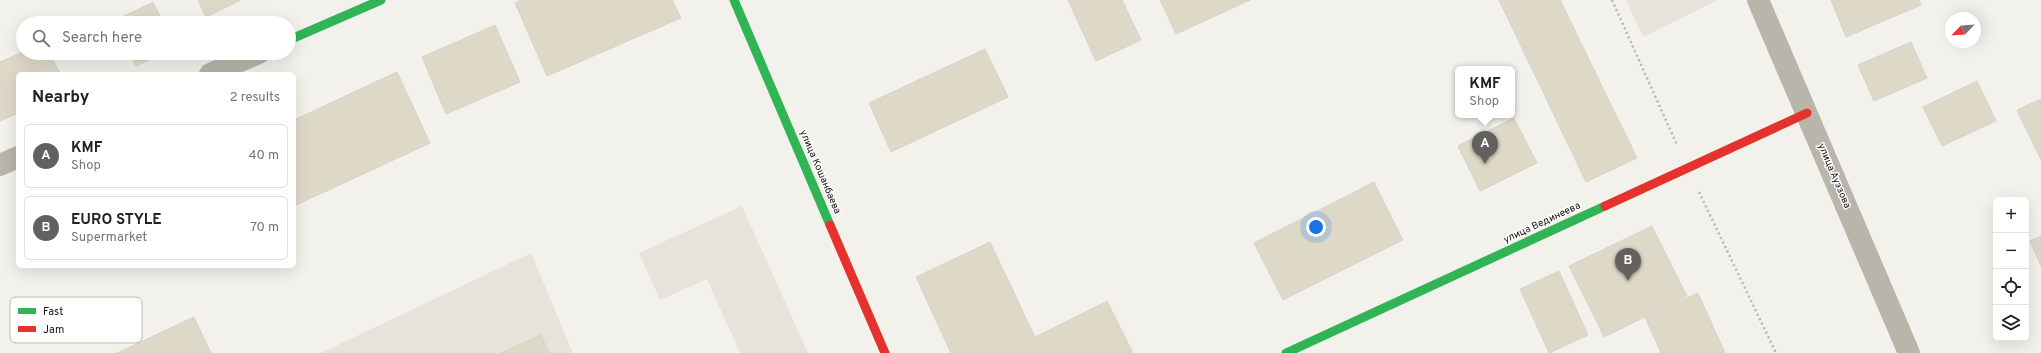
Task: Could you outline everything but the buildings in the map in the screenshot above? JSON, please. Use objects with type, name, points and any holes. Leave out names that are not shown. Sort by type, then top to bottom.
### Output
[{"type":"street","points":[[296,37],[381,0]]},
{"type":"street","name":"улица Кошанбаева","points":[[734,0],[885,353]]},
{"type":"street","name":"улица Ауэзова","points":[[1758,0],[1910,353]]},
{"type":"street","points":[[215,72],[243,60]]},
{"type":"street","name":"улица Вединеева","points":[[1286,353],[1807,113]]},
{"type":"street","points":[[0,165],[16,158]]},
{"type":"shaded area","points":[[1626,0],[1718,0],[1643,37]]},
{"type":"shaded area","points":[[742,206],[808,353],[740,353],[707,279],[660,300],[639,253]]},
{"type":"shaded area","points":[[531,253],[573,353],[321,353]]},
{"type":"traffic: fast","points":[[296,37],[381,0]]},
{"type":"traffic: fast","points":[[734,0],[830,225]]},
{"type":"traffic: fast","points":[[1286,353],[1605,206]]},
{"type":"traffic: jam","points":[[1605,206],[1807,113]]},
{"type":"traffic: jam","points":[[830,225],[885,353]]},
{"type":"place","name":"KMF","points":[[1485,164]]},
{"type":"place","name":"EURO STYLE","points":[[1628,281]]}]
